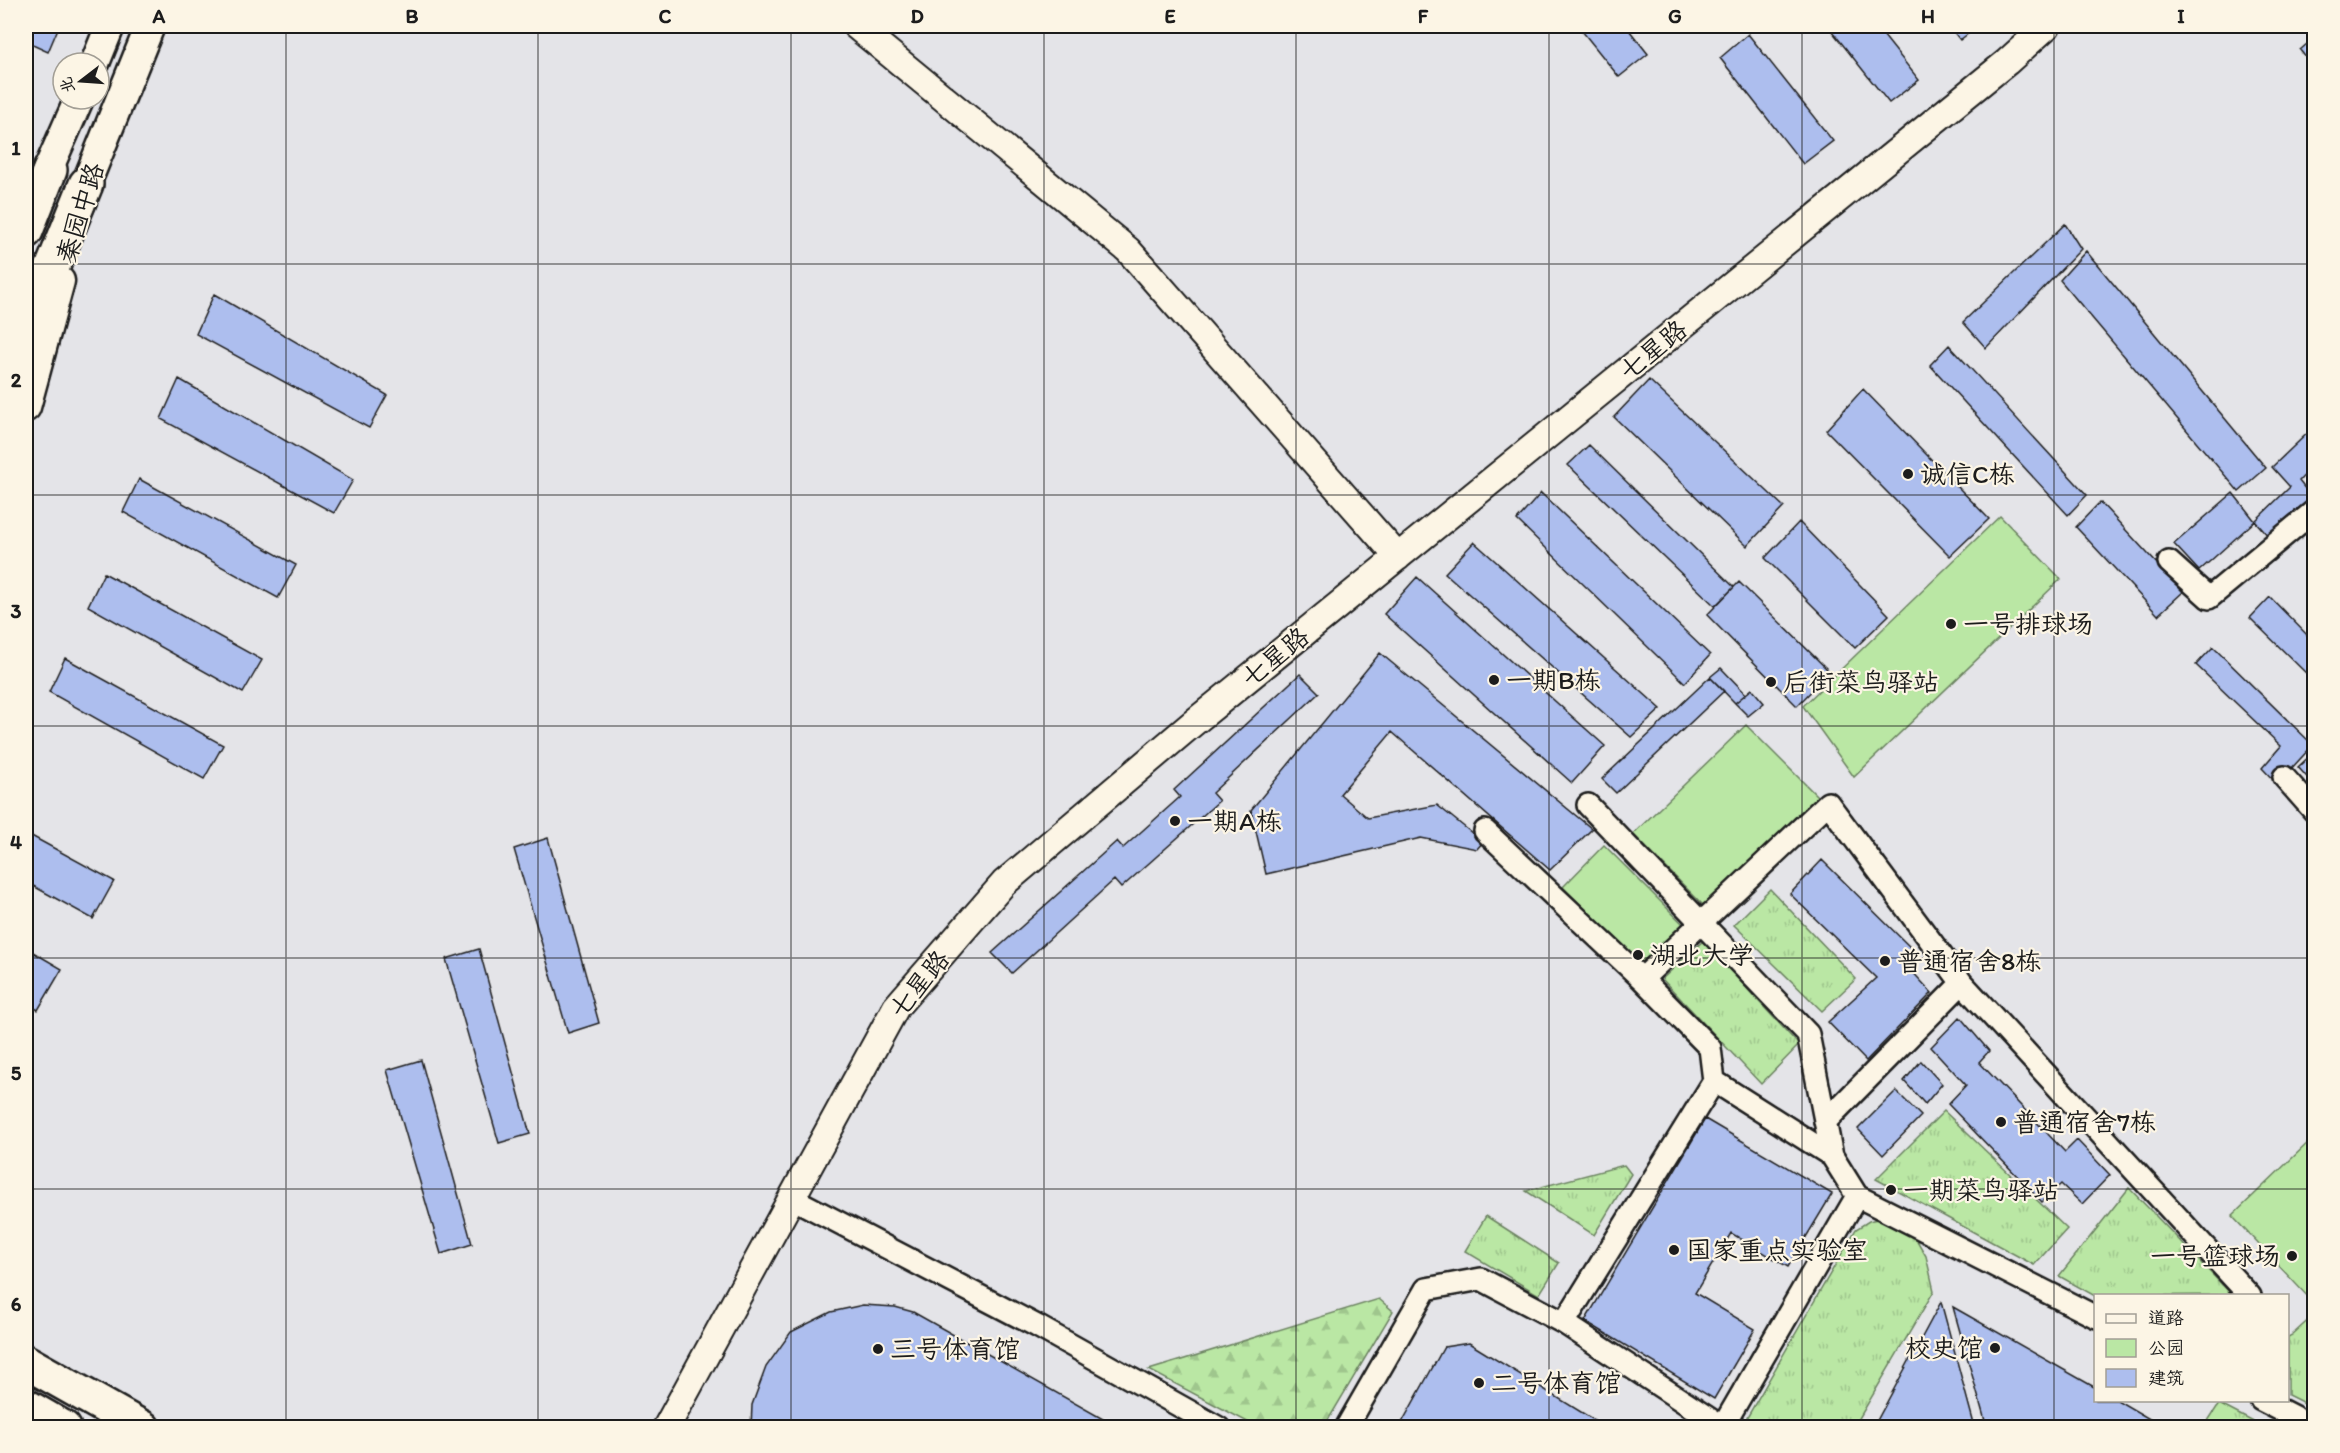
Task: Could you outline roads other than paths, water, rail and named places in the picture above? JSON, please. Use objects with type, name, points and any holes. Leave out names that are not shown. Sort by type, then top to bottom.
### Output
[{"type":"main road","points":[[99,51],[110,26]]},
{"type":"main road","name":"秦园中路","points":[[26,406],[86,184],[150,26]]},
{"type":"main road","name":"秦园中路","points":[[26,216],[50,170],[75,111]]},
{"type":"main road","points":[[26,231],[50,170]]},
{"type":"main road","points":[[26,333],[86,184]]},
{"type":"main road","points":[[26,1362],[143,1428]]},
{"type":"main road","points":[[26,1380],[110,1428]]},
{"type":"main road","points":[[26,1406],[64,1428]]},
{"type":"street","points":[[856,26],[1128,250],[1398,557]]},
{"type":"street","name":"七星路","points":[[666,1428],[896,1007],[1004,883],[1192,724],[1998,70],[2047,26]]},
{"type":"street","points":[[2169,562],[2209,598],[2314,511]]},
{"type":"street","points":[[2284,777],[2314,811]]},
{"type":"street","points":[[1642,979],[1828,803],[1962,983],[2248,1294]]},
{"type":"street","points":[[1588,805],[1808,1034],[1832,1156],[1857,1196],[2094,1316]]},
{"type":"street","points":[[1485,831],[1642,979],[1710,1048],[1714,1081],[1564,1323]]},
{"type":"street","points":[[1825,1122],[1962,983]]},
{"type":"street","points":[[1714,1081],[1832,1156]]},
{"type":"street","points":[[1347,1428],[1426,1289],[1481,1279],[1564,1323],[1722,1427],[1857,1196]]},
{"type":"street","points":[[792,1198],[1037,1326],[1219,1428]]},
{"type":"street","points":[[2264,1402],[2314,1427]]},
{"type":"place","name":"诚信C栋","points":[[1908,474]]},
{"type":"place","name":"一号排球场","points":[[1951,624]]},
{"type":"place","name":"一期B栋","points":[[1494,680]]},
{"type":"place","name":"后街菜鸟驿站","points":[[1771,682]]},
{"type":"place","name":"一期A栋","points":[[1175,821]]},
{"type":"place","name":"湖北大学","points":[[1638,955]]},
{"type":"place","name":"普通宿舍8栋","points":[[1885,961]]},
{"type":"place","name":"普通宿舍7栋","points":[[2001,1122]]},
{"type":"place","name":"一期菜鸟驿站","points":[[1891,1190]]},
{"type":"place","name":"国家重点实验室","points":[[1674,1250]]},
{"type":"place","name":"一号篮球场","points":[[2292,1256]]},
{"type":"place","name":"校史馆","points":[[1995,1348]]},
{"type":"place","name":"三号体育馆","points":[[878,1349]]},
{"type":"place","name":"二号体育馆","points":[[1479,1383]]}]
